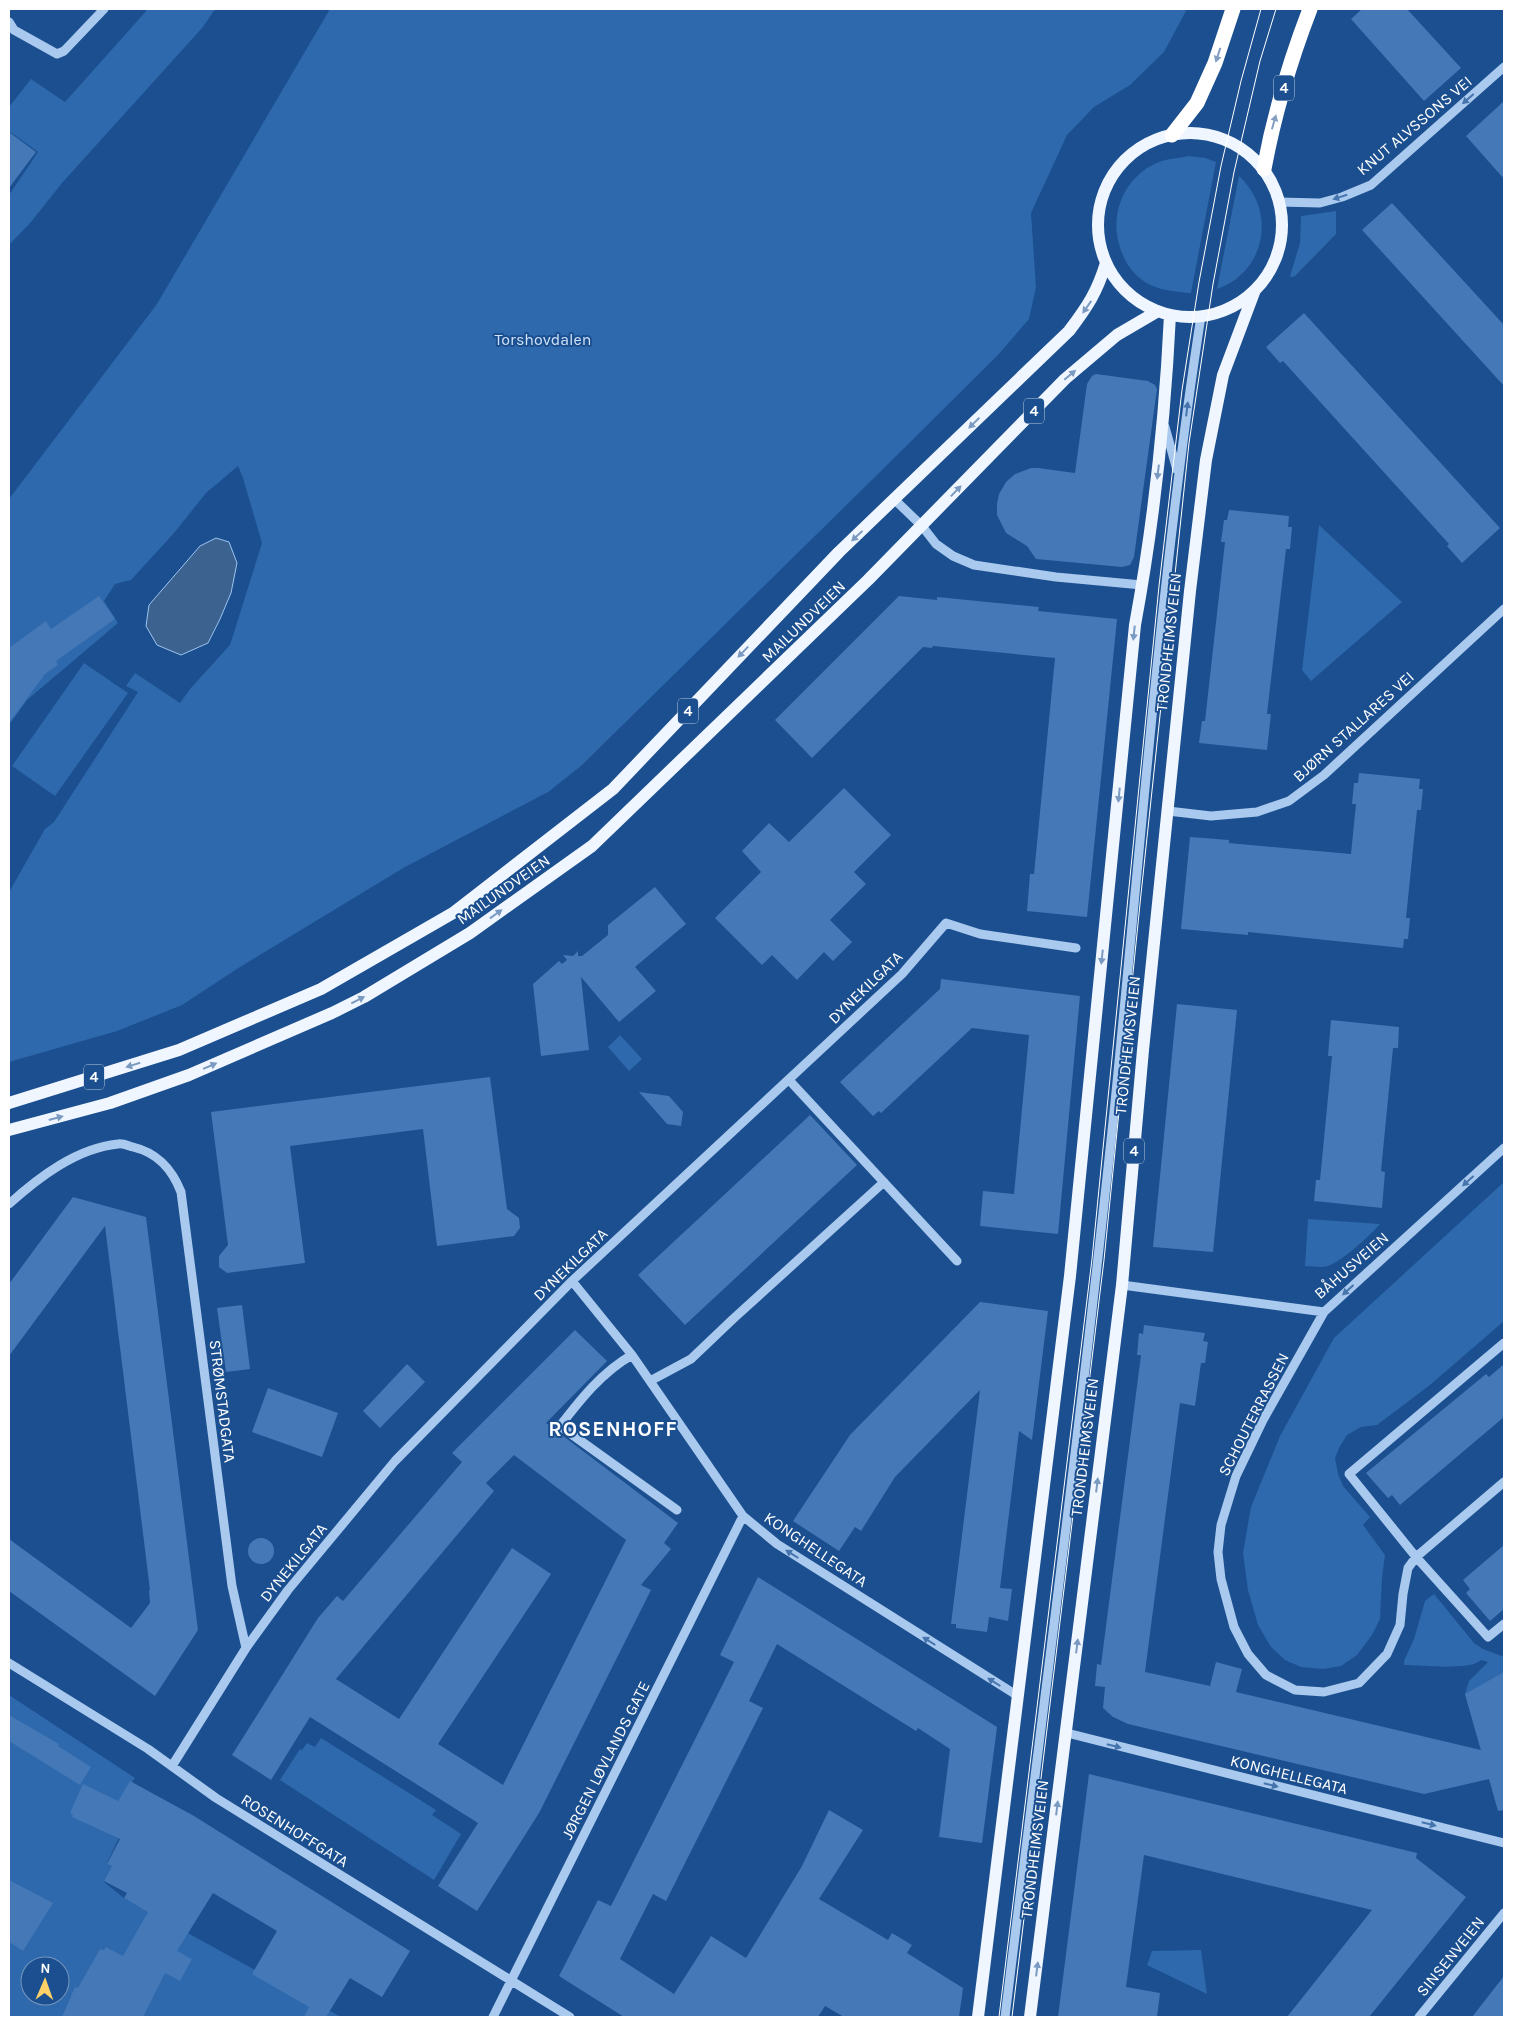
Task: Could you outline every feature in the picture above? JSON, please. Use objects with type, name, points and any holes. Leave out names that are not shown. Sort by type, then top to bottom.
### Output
[{"type":"highway","points":[[1172,135],[1197,103],[1215,63],[1233,9]]},
{"type":"highway","name":"4","points":[[1264,169],[1274,121],[1310,9]]},
{"type":"main road","points":[[1190,133],[1219,138],[1226,143],[1239,147],[1264,169],[1280,202],[1282,226],[1279,249],[1274,264],[1256,290],[1243,301],[1220,312],[1201,316],[1170,315],[1142,303],[1127,292],[1115,278],[1106,262],[1098,231],[1102,199],[1108,183],[1117,170],[1141,147],[1172,135],[1190,133]]},
{"type":"main road","name":"MAILUNDVEIEN","points":[[9,1103],[180,1050],[321,988],[453,912],[612,789],[839,552],[1069,331],[1090,304],[1099,287],[1106,262]]},
{"type":"main road","name":"TRONDHEIMSVEIEN","points":[[1030,2017],[1122,1285],[1143,1050],[1190,591],[1206,460],[1223,375],[1256,290]]},
{"type":"main road","name":"MAILUNDVEIEN","points":[[9,1130],[110,1103],[189,1075],[356,1001],[470,933],[592,846],[922,526],[1065,379],[1117,335],[1158,311]]},
{"type":"main road","name":"TRONDHEIMSVEIEN","points":[[978,2017],[1069,1285],[1135,625],[1164,424],[1170,315]]},
{"type":"street","points":[[9,22],[14,30],[57,54],[64,51],[100,10]]},
{"type":"street","name":"KNUT ALVSSONS VEI","points":[[1280,202],[1320,203],[1342,197],[1371,184],[1504,67]]},
{"type":"street","points":[[1005,2017],[1098,1260],[1134,892],[1179,475],[1201,316]]},
{"type":"street","name":"TRONDHEIMSVEIEN","points":[[1164,424],[1179,475]]},
{"type":"street","points":[[895,500],[922,526],[936,544],[954,556],[974,565],[1056,577],[1142,585]]},
{"type":"street","name":"BJØRN STALLARES VEI","points":[[1168,811],[1211,816],[1257,812],[1289,801],[1324,775],[1504,609]]},
{"type":"street","name":"DYNEKILGATA","points":[[172,1766],[246,1648],[288,1590],[395,1462],[572,1281],[902,974],[946,923],[980,934],[1076,948]]},
{"type":"street","points":[[789,1080],[957,1261]]},
{"type":"street","name":"STRØMSTADGATA","points":[[9,1204],[32,1184],[60,1165],[91,1151],[120,1143],[144,1150],[162,1162],[174,1176],[180,1192],[232,1586],[246,1648]]},
{"type":"street","name":"BÅHUSVEIEN","points":[[1122,1285],[1324,1312],[1504,1148]]},
{"type":"street","points":[[650,1381],[691,1359],[732,1319],[884,1182]]},
{"type":"street","name":"KONGHELLEGATA","points":[[572,1281],[632,1355],[743,1516],[777,1544],[1018,1696]]},
{"type":"street","name":"SCHOUTERRASSEN","points":[[1324,1312],[1263,1420],[1236,1476],[1221,1525],[1218,1552],[1221,1579],[1234,1627],[1248,1654],[1266,1675],[1295,1690],[1324,1692],[1359,1683],[1387,1654],[1400,1625],[1408,1568],[1416,1557],[1504,1482]]},
{"type":"street","points":[[1504,1343],[1349,1474],[1416,1557],[1488,1637],[1504,1624]]},
{"type":"street","points":[[632,1355],[617,1363],[582,1398],[560,1426],[677,1510]]},
{"type":"street","name":"JØRGEN LØVLANDS GATE","points":[[493,2017],[743,1516]]},
{"type":"street","name":"ROSENHOFFGATA","points":[[9,1663],[172,1766],[216,1798],[570,2017]]},
{"type":"street","name":"KONGHELLEGATA","points":[[1067,1733],[1504,1843]]},
{"type":"street","name":"SINSENVEIEN","points":[[1419,2017],[1504,1913]]},
{"type":"green space","points":[[148,9],[215,9],[203,27],[62,183],[31,222],[9,245],[9,195],[38,152],[9,131],[9,107],[31,79],[65,102]]},
{"type":"green space","name":"Torshovdalen","points":[[330,9],[1187,9],[1164,52],[1130,85],[1094,107],[1067,135],[1031,213],[1036,287],[1029,319],[998,355],[581,766],[548,792],[405,867],[240,967],[182,1005],[117,1031],[9,1062],[9,892],[45,829],[54,822],[138,692],[126,686],[135,673],[180,703],[190,689],[230,645],[262,543],[238,466],[206,493],[174,533],[131,580],[115,584],[104,601],[118,623],[27,700],[9,725],[9,499],[157,304]]},
{"type":"green space","points":[[1189,156],[1205,158],[1216,162],[1191,293],[1170,291],[1146,283],[1130,268],[1119,244],[1117,231],[1119,206],[1131,183],[1150,166],[1169,159]]},
{"type":"green space","points":[[1239,176],[1251,190],[1258,206],[1262,223],[1261,239],[1256,255],[1246,269],[1234,281],[1217,289]]},
{"type":"green space","points":[[1336,211],[1336,234],[1295,276],[1290,276],[1300,243],[1301,216]]},
{"type":"green space","points":[[1319,525],[1402,602],[1311,681],[1302,670]]},
{"type":"green space","points":[[84,663],[128,693],[55,796],[12,766]]},
{"type":"green space","points":[[620,1035],[642,1059],[629,1071],[608,1047]]},
{"type":"green space","points":[[1504,1182],[1504,1321],[1430,1385],[1377,1425],[1361,1427],[1347,1435],[1335,1458],[1338,1474],[1343,1486],[1370,1517],[1363,1525],[1385,1555],[1380,1619],[1372,1635],[1357,1655],[1341,1666],[1323,1669],[1301,1667],[1285,1660],[1271,1647],[1258,1625],[1248,1590],[1243,1553],[1251,1507],[1280,1436],[1334,1338]]},
{"type":"green space","points":[[1308,1219],[1380,1224],[1356,1247],[1334,1263],[1323,1267],[1305,1266]]},
{"type":"green space","points":[[1434,1594],[1474,1643],[1483,1649],[1504,1657],[1504,1775],[1485,1780],[1481,1751],[1465,1694],[1469,1681],[1488,1662],[1481,1660],[1467,1665],[1456,1666],[1404,1665],[1425,1601]]},
{"type":"green space","points":[[9,1695],[135,1778],[115,1805],[127,1821],[107,1863],[112,1866],[104,1882],[124,1898],[341,2017],[9,2017]]},
{"type":"green space","points":[[321,1738],[436,1810],[432,1815],[461,1834],[434,1880],[280,1780],[300,1749],[302,1750],[307,1743],[315,1747]]},
{"type":"green space","points":[[1201,1950],[1207,1994],[1147,1965],[1152,1951]]},
{"type":"shaded area","points":[[216,538],[229,542],[237,563],[231,593],[208,643],[181,655],[157,645],[146,626],[149,605],[200,546]]},
{"type":"building","points":[[1362,9],[1407,9],[1461,68],[1424,101],[1351,19]]},
{"type":"building","points":[[1504,101],[1504,179],[1466,136]]},
{"type":"building","points":[[9,132],[36,152],[9,188]]},
{"type":"building","points":[[1392,203],[1504,325],[1504,386],[1362,230]]},
{"type":"building","points":[[1304,313],[1500,528],[1462,563],[1447,546],[1449,544],[1283,361],[1280,363],[1266,347]]},
{"type":"building","points":[[1096,374],[1148,381],[1155,385],[1157,389],[1134,557],[1130,565],[1122,567],[1036,559],[1027,546],[1006,533],[997,515],[999,494],[1006,482],[1015,474],[1031,468],[1075,473],[1087,384],[1092,376]]},
{"type":"building","points":[[1229,510],[1289,516],[1288,527],[1292,527],[1290,549],[1286,549],[1267,714],[1271,714],[1267,750],[1199,743],[1202,721],[1205,721],[1225,542],[1221,542],[1224,520],[1227,520]]},
{"type":"building","points":[[99,596],[115,619],[56,661],[58,665],[45,674],[9,723],[9,648],[46,621],[51,629]]},
{"type":"building","points":[[899,596],[937,600],[937,597],[1039,607],[1038,611],[1117,619],[1087,917],[1027,911],[1030,874],[1034,874],[1055,658],[933,646],[932,648],[923,647],[812,758],[775,720]]},
{"type":"building","points":[[1359,773],[1420,779],[1419,789],[1423,789],[1421,810],[1417,810],[1406,918],[1410,918],[1408,939],[1404,939],[1403,948],[1248,932],[1248,935],[1181,929],[1190,837],[1229,840],[1229,843],[1351,854],[1356,804],[1352,804],[1354,783],[1358,783]]},
{"type":"building","points":[[844,788],[891,835],[854,872],[866,884],[830,920],[852,942],[833,961],[824,952],[797,980],[772,955],[762,965],[715,918],[761,872],[742,851],[769,823],[789,842]]},
{"type":"building","points":[[655,887],[686,924],[635,967],[656,991],[619,1022],[581,977],[589,1050],[541,1056],[533,984],[559,961],[562,964],[567,960],[563,955],[573,956],[578,951],[578,956],[582,956],[608,935],[608,925]]},
{"type":"building","points":[[941,979],[1080,996],[1058,1234],[980,1226],[983,1191],[1014,1194],[1029,1035],[972,1028],[881,1113],[879,1111],[873,1116],[840,1082],[940,989]]},
{"type":"building","points":[[1177,1004],[1237,1010],[1213,1252],[1153,1247]]},
{"type":"building","points":[[1331,1020],[1399,1027],[1398,1048],[1393,1048],[1381,1171],[1385,1172],[1382,1208],[1314,1201],[1316,1180],[1320,1180],[1332,1056],[1328,1056]]},
{"type":"building","points":[[490,1077],[507,1209],[519,1218],[520,1228],[514,1236],[437,1246],[423,1129],[290,1146],[305,1263],[227,1273],[219,1267],[219,1256],[228,1245],[211,1112]]},
{"type":"building","points":[[639,1092],[669,1096],[683,1112],[681,1126],[667,1124]]},
{"type":"building","points":[[810,1115],[857,1165],[685,1325],[638,1275]]},
{"type":"building","points":[[73,1197],[146,1217],[198,1630],[155,1696],[9,1591],[9,1539],[131,1628],[150,1603],[150,1590],[105,1226],[9,1356],[9,1284]]},
{"type":"building","points":[[980,1302],[1048,1311],[1032,1440],[1019,1431],[1000,1588],[1012,1589],[1008,1621],[989,1617],[987,1632],[956,1628],[956,1624],[951,1624],[980,1390],[895,1477],[861,1531],[855,1527],[839,1551],[793,1521],[850,1435]]},
{"type":"building","points":[[242,1305],[250,1369],[226,1372],[217,1308]]},
{"type":"building","points":[[1144,1325],[1205,1333],[1203,1341],[1208,1342],[1205,1363],[1201,1363],[1195,1406],[1180,1403],[1145,1672],[1210,1686],[1216,1662],[1242,1669],[1236,1692],[1481,1750],[1465,1694],[1504,1672],[1504,1810],[1498,1811],[1489,1779],[1424,1794],[1128,1724],[1113,1717],[1103,1708],[1105,1687],[1095,1686],[1097,1664],[1101,1665],[1141,1355],[1137,1355],[1139,1333],[1143,1334]]},
{"type":"building","points":[[575,1330],[607,1361],[546,1423],[678,1523],[664,1543],[671,1549],[641,1585],[651,1590],[539,1813],[477,1911],[438,1886],[478,1823],[310,1717],[271,1780],[232,1755],[318,1618],[337,1596],[343,1601],[462,1462],[452,1453]],"holes":[[[514,1455],[626,1540],[503,1785],[438,1744],[551,1574],[512,1548],[399,1719],[336,1679],[494,1491],[486,1483]]]},
{"type":"building","points":[[407,1364],[425,1382],[380,1428],[363,1411]]},
{"type":"building","points":[[1504,1364],[1504,1417],[1400,1505],[1392,1495],[1388,1498],[1366,1473],[1486,1374],[1489,1377]]},
{"type":"building","points":[[268,1388],[338,1413],[322,1457],[252,1432]]},
{"type":"building","points":[[261,1538],[270,1542],[274,1551],[270,1560],[261,1564],[252,1560],[248,1551],[252,1542]]},
{"type":"building","points":[[1504,1545],[1504,1609],[1490,1621],[1466,1593],[1470,1589],[1463,1580]]},
{"type":"building","points":[[758,1577],[997,1727],[982,1843],[939,1837],[950,1749],[918,1728],[916,1731],[777,1644],[749,1701],[763,1708],[666,1901],[653,1894],[620,1959],[674,1994],[711,1936],[746,1958],[802,1866],[829,1810],[863,1830],[819,1899],[888,1940],[892,1933],[912,1945],[907,1953],[963,1988],[959,2017],[844,2017],[825,2006],[818,2017],[624,2017],[559,1976],[598,1900],[611,1906],[734,1662],[720,1655]]},
{"type":"building","points":[[9,1715],[59,1744],[58,1746],[91,1767],[80,1785],[9,1741]]},
{"type":"building","points":[[1089,1774],[1417,1853],[1416,1858],[1466,1897],[1369,2017],[1287,2017],[1372,1910],[1144,1855],[1126,1987],[1160,1993],[1157,2017],[1058,2017]]},
{"type":"building","points":[[130,1781],[194,1816],[410,1951],[382,1997],[350,1978],[326,2017],[304,2017],[309,2007],[252,1974],[277,1931],[213,1893],[177,1951],[192,1959],[180,1981],[165,1973],[143,2017],[62,2017],[67,2006],[70,2006],[70,1999],[75,1987],[78,1988],[100,1949],[104,1950],[106,1947],[123,1956],[148,1912],[124,1898],[127,1893],[104,1881],[112,1866],[107,1864],[120,1839],[72,1817],[73,1815],[70,1813],[83,1784],[118,1801]]},
{"type":"building","points":[[9,1880],[53,1903],[23,1951],[9,1942]]},
{"type":"building","points":[[1504,1976],[1504,2017],[1472,2017]]},
{"type":"tram line","points":[[999,2017],[1092,1259],[1159,586],[1182,390],[1199,282],[1221,166],[1241,81],[1261,9]]},
{"type":"tram line","points":[[1012,2017],[1104,1260],[1189,443],[1213,284],[1234,172],[1260,61],[1276,9]]},
{"type":"district","name":"ROSENHOFF","points":[[613,1429]]}]
